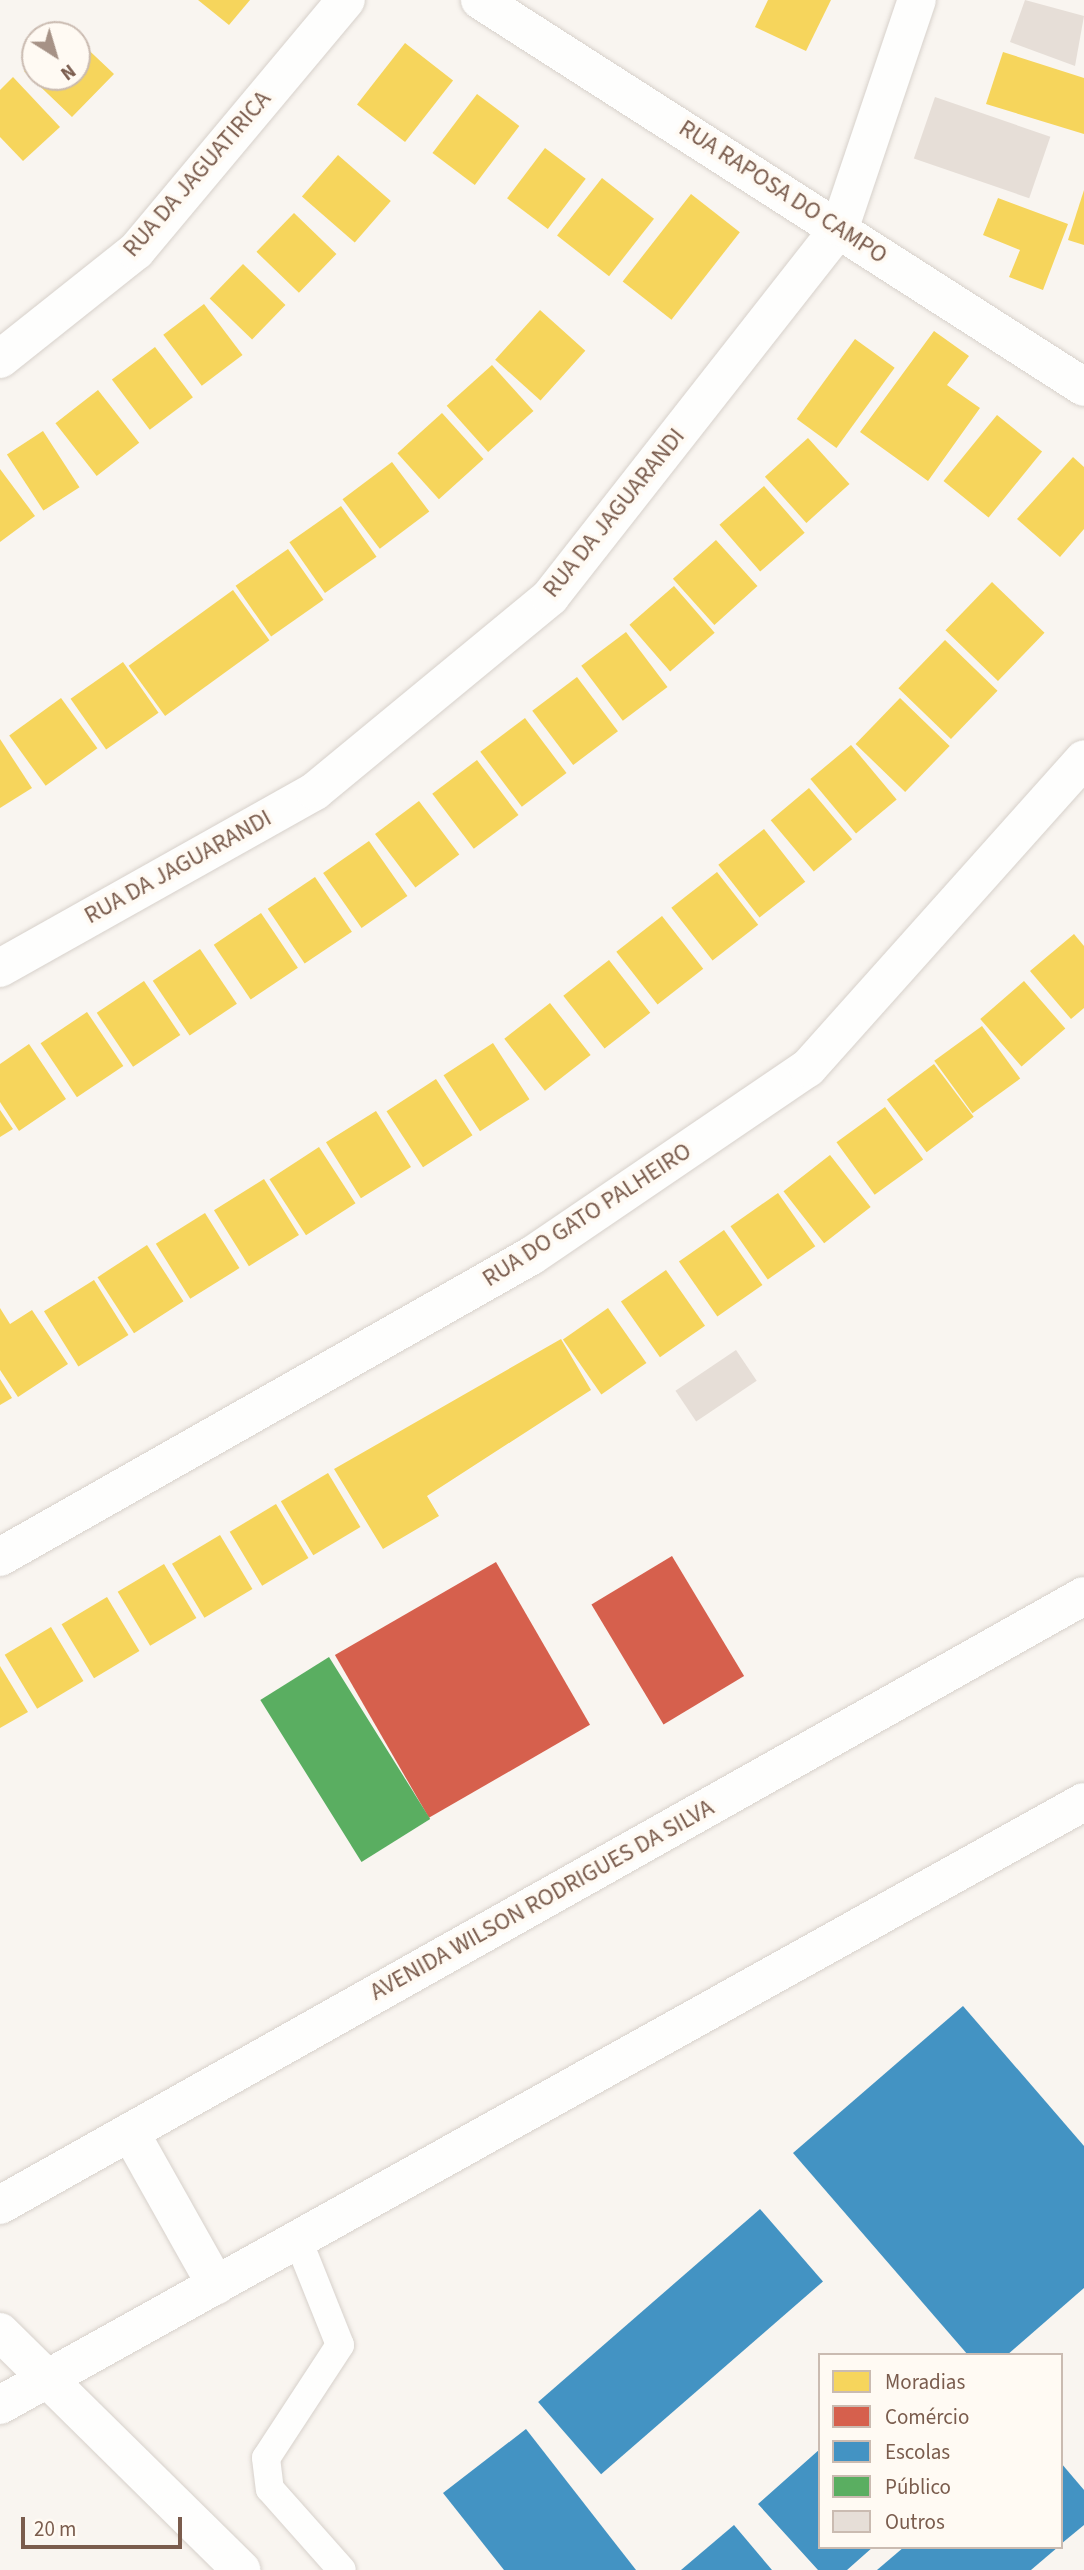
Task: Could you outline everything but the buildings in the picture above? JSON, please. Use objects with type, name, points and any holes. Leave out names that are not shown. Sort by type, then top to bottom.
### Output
[{"type":"street","name":"RUA DA JAGUATIRICA","points":[[0,359],[136,251],[346,0]]},
{"type":"street","name":"RUA RAPOSA DO CAMPO","points":[[480,0],[840,227],[1084,387]]},
{"type":"street","name":"RUA DA JAGUARANDI","points":[[0,968],[314,791],[550,597],[840,227],[917,0]]},
{"type":"street","name":"RUA DO GATO PALHEIRO","points":[[0,1557],[531,1256],[808,1068],[1084,759]]},
{"type":"street","name":"AVENIDA WILSON RODRIGUES DA SILVA","points":[[0,2205],[1084,1596]]},
{"type":"street","points":[[0,2405],[1084,1802]]},
{"type":"street","points":[[130,2132],[216,2285]]},
{"type":"street","points":[[0,2332],[241,2570]]},
{"type":"lane","points":[[298,2240],[340,2345],[281,2428],[266,2458],[270,2489],[342,2570]]}]
